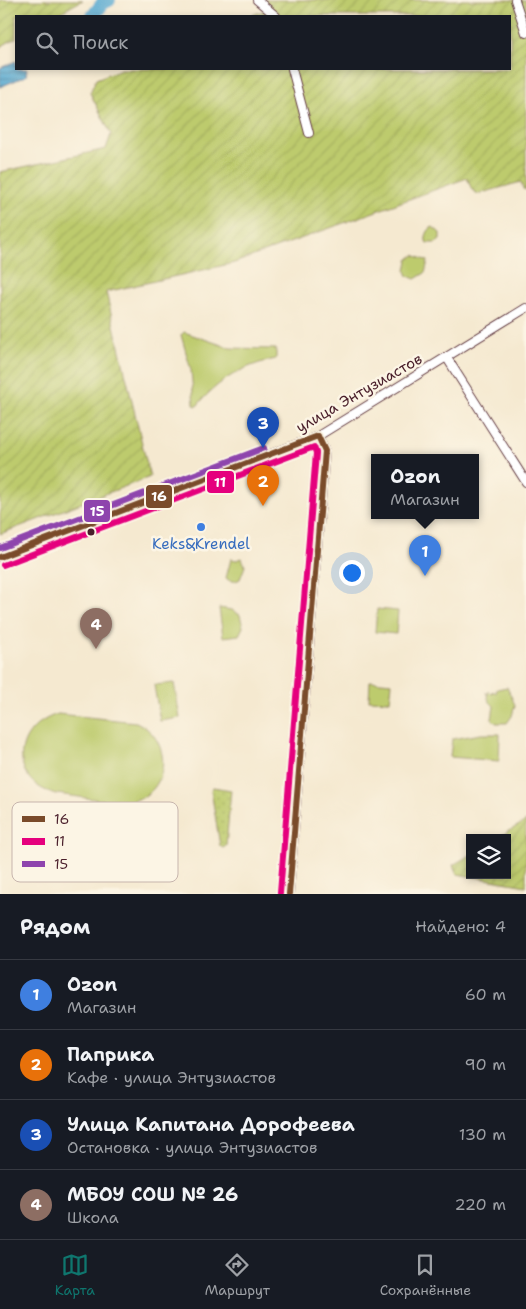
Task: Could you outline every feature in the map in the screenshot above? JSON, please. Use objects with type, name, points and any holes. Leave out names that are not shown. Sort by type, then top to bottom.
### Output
[{"type":"street","points":[[257,0],[275,15]]},
{"type":"street","points":[[515,0],[526,33]]},
{"type":"street","points":[[292,70],[309,133]]},
{"type":"street","name":"улица Энтузиастов","points":[[0,557],[318,436],[526,308]]},
{"type":"street","points":[[447,358],[526,482]]},
{"type":"street","points":[[289,894],[325,452],[318,436]]},
{"type":"green space","points":[[0,0],[83,0],[56,15],[15,15],[15,39],[0,47]]},
{"type":"green space","points":[[261,0],[526,0],[526,190],[523,189],[521,182],[478,194],[472,190],[467,178],[234,263],[106,292],[150,477],[0,534],[0,172],[106,149],[111,134],[90,93],[96,79],[118,70],[511,70],[511,15],[252,15],[270,8]]},
{"type":"green space","points":[[433,227],[440,233],[440,240],[436,243],[427,243],[427,234]]},
{"type":"green space","points":[[414,255],[428,261],[425,273],[415,279],[408,276],[406,271],[408,260]]},
{"type":"green space","points":[[184,332],[230,348],[276,349],[276,359],[253,365],[232,375],[197,406],[194,405],[191,370],[181,335]]},
{"type":"green space","points":[[242,558],[245,566],[240,579],[233,581],[226,578],[231,559],[237,560]]},
{"type":"green space","points":[[219,608],[232,610],[240,615],[243,627],[239,635],[223,637]]},
{"type":"green space","points":[[377,609],[398,611],[396,634],[375,632]]},
{"type":"green space","points":[[370,681],[392,683],[390,701],[369,700]]},
{"type":"green space","points":[[174,683],[180,718],[160,721],[154,685]]},
{"type":"green space","points":[[507,687],[515,705],[512,716],[507,723],[496,723],[492,719],[494,706],[489,701],[486,692],[488,695],[489,691],[492,694],[493,691],[496,693],[497,689]]},
{"type":"green space","points":[[58,714],[136,722],[149,730],[157,741],[162,754],[162,767],[159,779],[153,790],[142,797],[121,801],[56,794],[40,788],[23,767],[24,742],[43,721]]},
{"type":"green space","points":[[481,734],[500,734],[499,761],[450,757],[452,739]]},
{"type":"green space","points":[[213,787],[231,790],[226,846],[223,848],[220,846],[211,790]]},
{"type":"green space","points":[[526,821],[526,886],[486,879],[511,879],[511,834],[504,834]]},
{"type":"green space","points":[[466,857],[466,876],[457,874],[453,865]]},
{"type":"water","points":[[15,61],[15,70],[27,70],[26,76],[0,87],[0,68]]},
{"type":"waterway","points":[[94,15],[103,3],[109,0]]},
{"type":"transit line","name":"16","points":[[0,557],[318,436]]},
{"type":"transit line","name":"16","points":[[289,894],[325,451],[318,436]]},
{"type":"transit line","name":"11","points":[[3,565],[314,447],[316,453],[280,893]]},
{"type":"transit line","name":"15","points":[[0,548],[264,448]]},
{"type":"place","name":"Улица Капитана Дорофеева","points":[[263,448]]},
{"type":"place","name":"Паприка","points":[[263,506]]},
{"type":"place","name":"Keks&Krendel","points":[[201,527]]},
{"type":"place","name":"Ozon","points":[[425,576]]},
{"type":"place","name":"МБОУ СОШ № 26","points":[[96,649]]}]
